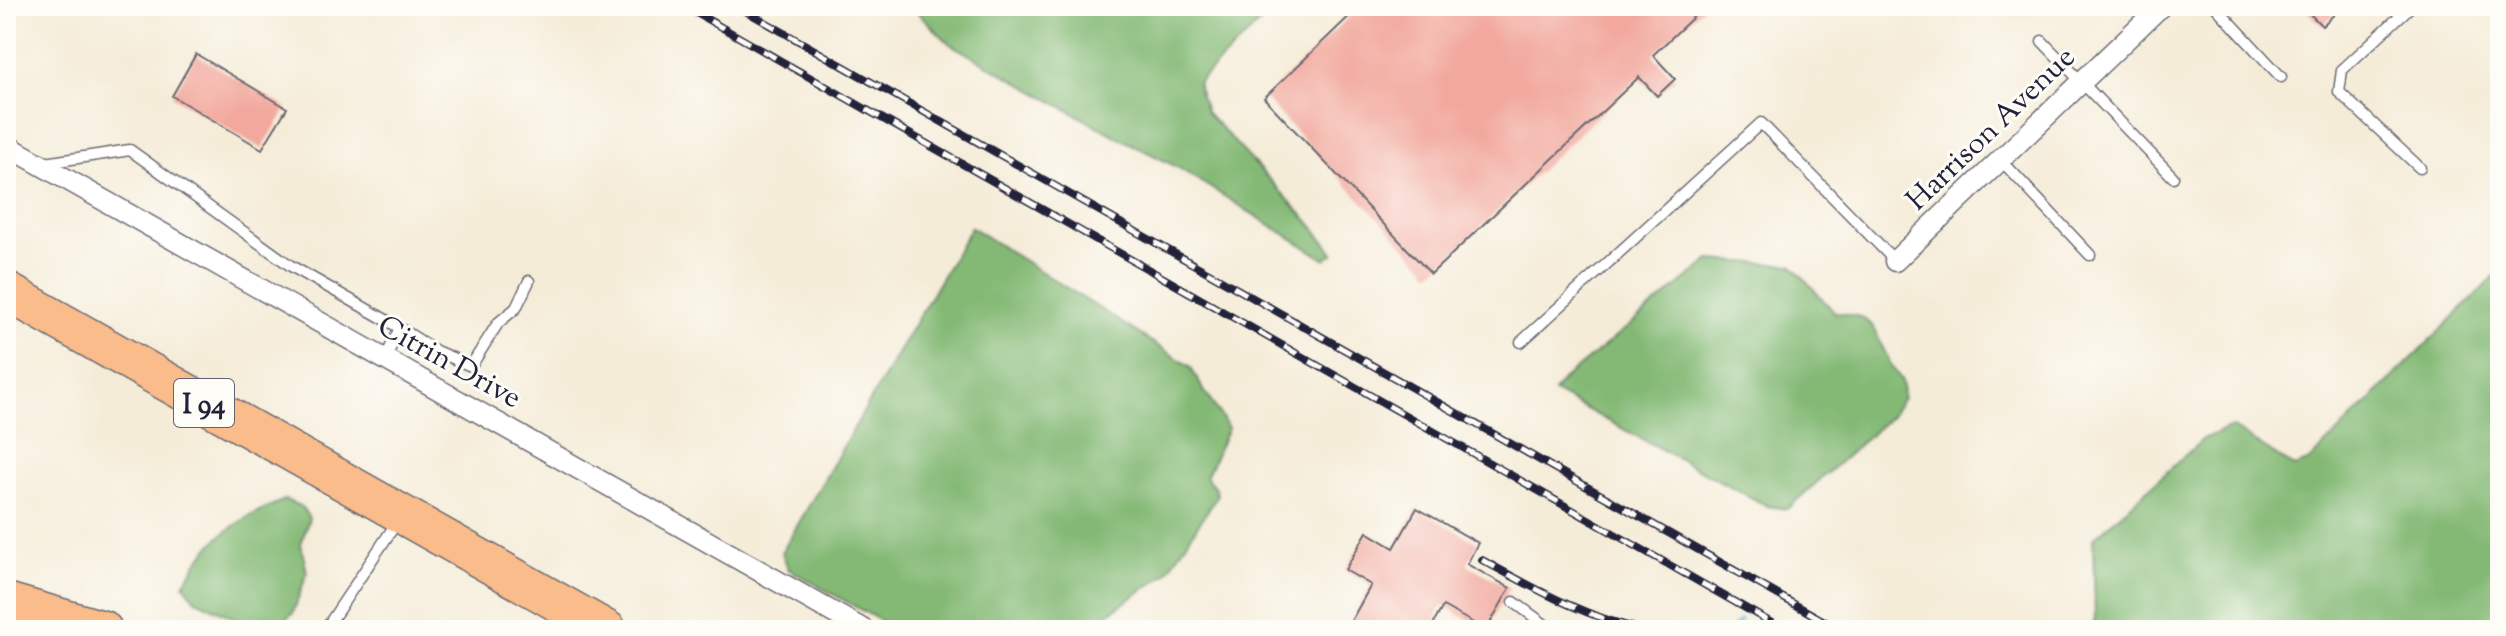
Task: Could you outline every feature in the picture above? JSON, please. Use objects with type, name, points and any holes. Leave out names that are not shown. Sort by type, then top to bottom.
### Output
[{"type":"highway","name":"I 94","points":[[6,291],[607,630]]},
{"type":"highway","points":[[6,602],[103,630]]},
{"type":"street","name":"Harrison Avenue","points":[[1895,261],[2161,6]]},
{"type":"street","name":"Citrin Drive","points":[[6,145],[864,630]]},
{"type":"lane","points":[[2215,6],[2281,77]]},
{"type":"lane","points":[[2411,6],[2342,70],[2339,92],[2420,168]]},
{"type":"lane","points":[[2042,41],[2173,177]]},
{"type":"lane","points":[[1521,342],[1761,123],[1895,261]]},
{"type":"lane","points":[[39,164],[130,150],[291,266],[436,351],[471,366],[498,323],[516,308],[529,281]]},
{"type":"lane","points":[[2000,159],[2090,255]]},
{"type":"lane","points":[[385,359],[400,328]]},
{"type":"lane","points":[[325,630],[402,515]]},
{"type":"lane","points":[[1514,602],[1552,630]]},
{"type":"green space","points":[[911,6],[1278,6],[1197,83],[1206,112],[1312,225],[1334,254],[1325,259],[1177,167],[950,44]]},
{"type":"green space","points":[[971,227],[1191,367],[1228,428],[1206,477],[1216,489],[1217,496],[1166,574],[1111,612],[1099,630],[897,630],[788,569],[782,552]]},
{"type":"green space","points":[[1710,260],[1792,265],[1834,312],[1861,317],[1872,325],[1902,381],[1903,398],[1889,418],[1787,509],[1767,506],[1554,392],[1564,379]]},
{"type":"green space","points":[[2500,271],[2500,630],[2090,630],[2095,619],[2093,539],[2203,439],[2232,427],[2294,467],[2308,462]]},
{"type":"green space","points":[[285,500],[301,506],[309,518],[301,544],[307,573],[293,613],[276,626],[257,629],[196,600],[184,585],[203,555],[238,523]]},
{"type":"building","points":[[1360,6],[1705,6],[1653,55],[1675,79],[1657,96],[1639,77],[1431,274],[1264,98]]},
{"type":"building","points":[[2302,6],[2343,6],[2322,26]]},
{"type":"building","points":[[196,54],[287,108],[262,149],[172,96]]},
{"type":"building","points":[[1417,508],[1478,543],[1467,564],[1510,588],[1486,630],[1443,606],[1430,630],[1346,630],[1371,585],[1345,570],[1367,532],[1394,548]]},
{"type":"waterway","points":[[1731,630],[1740,621]]},
{"type":"railway","points":[[684,6],[1784,630]]},
{"type":"railway","points":[[737,6],[1840,630]]},
{"type":"railway","points":[[1482,560],[1579,609],[1643,630]]}]
